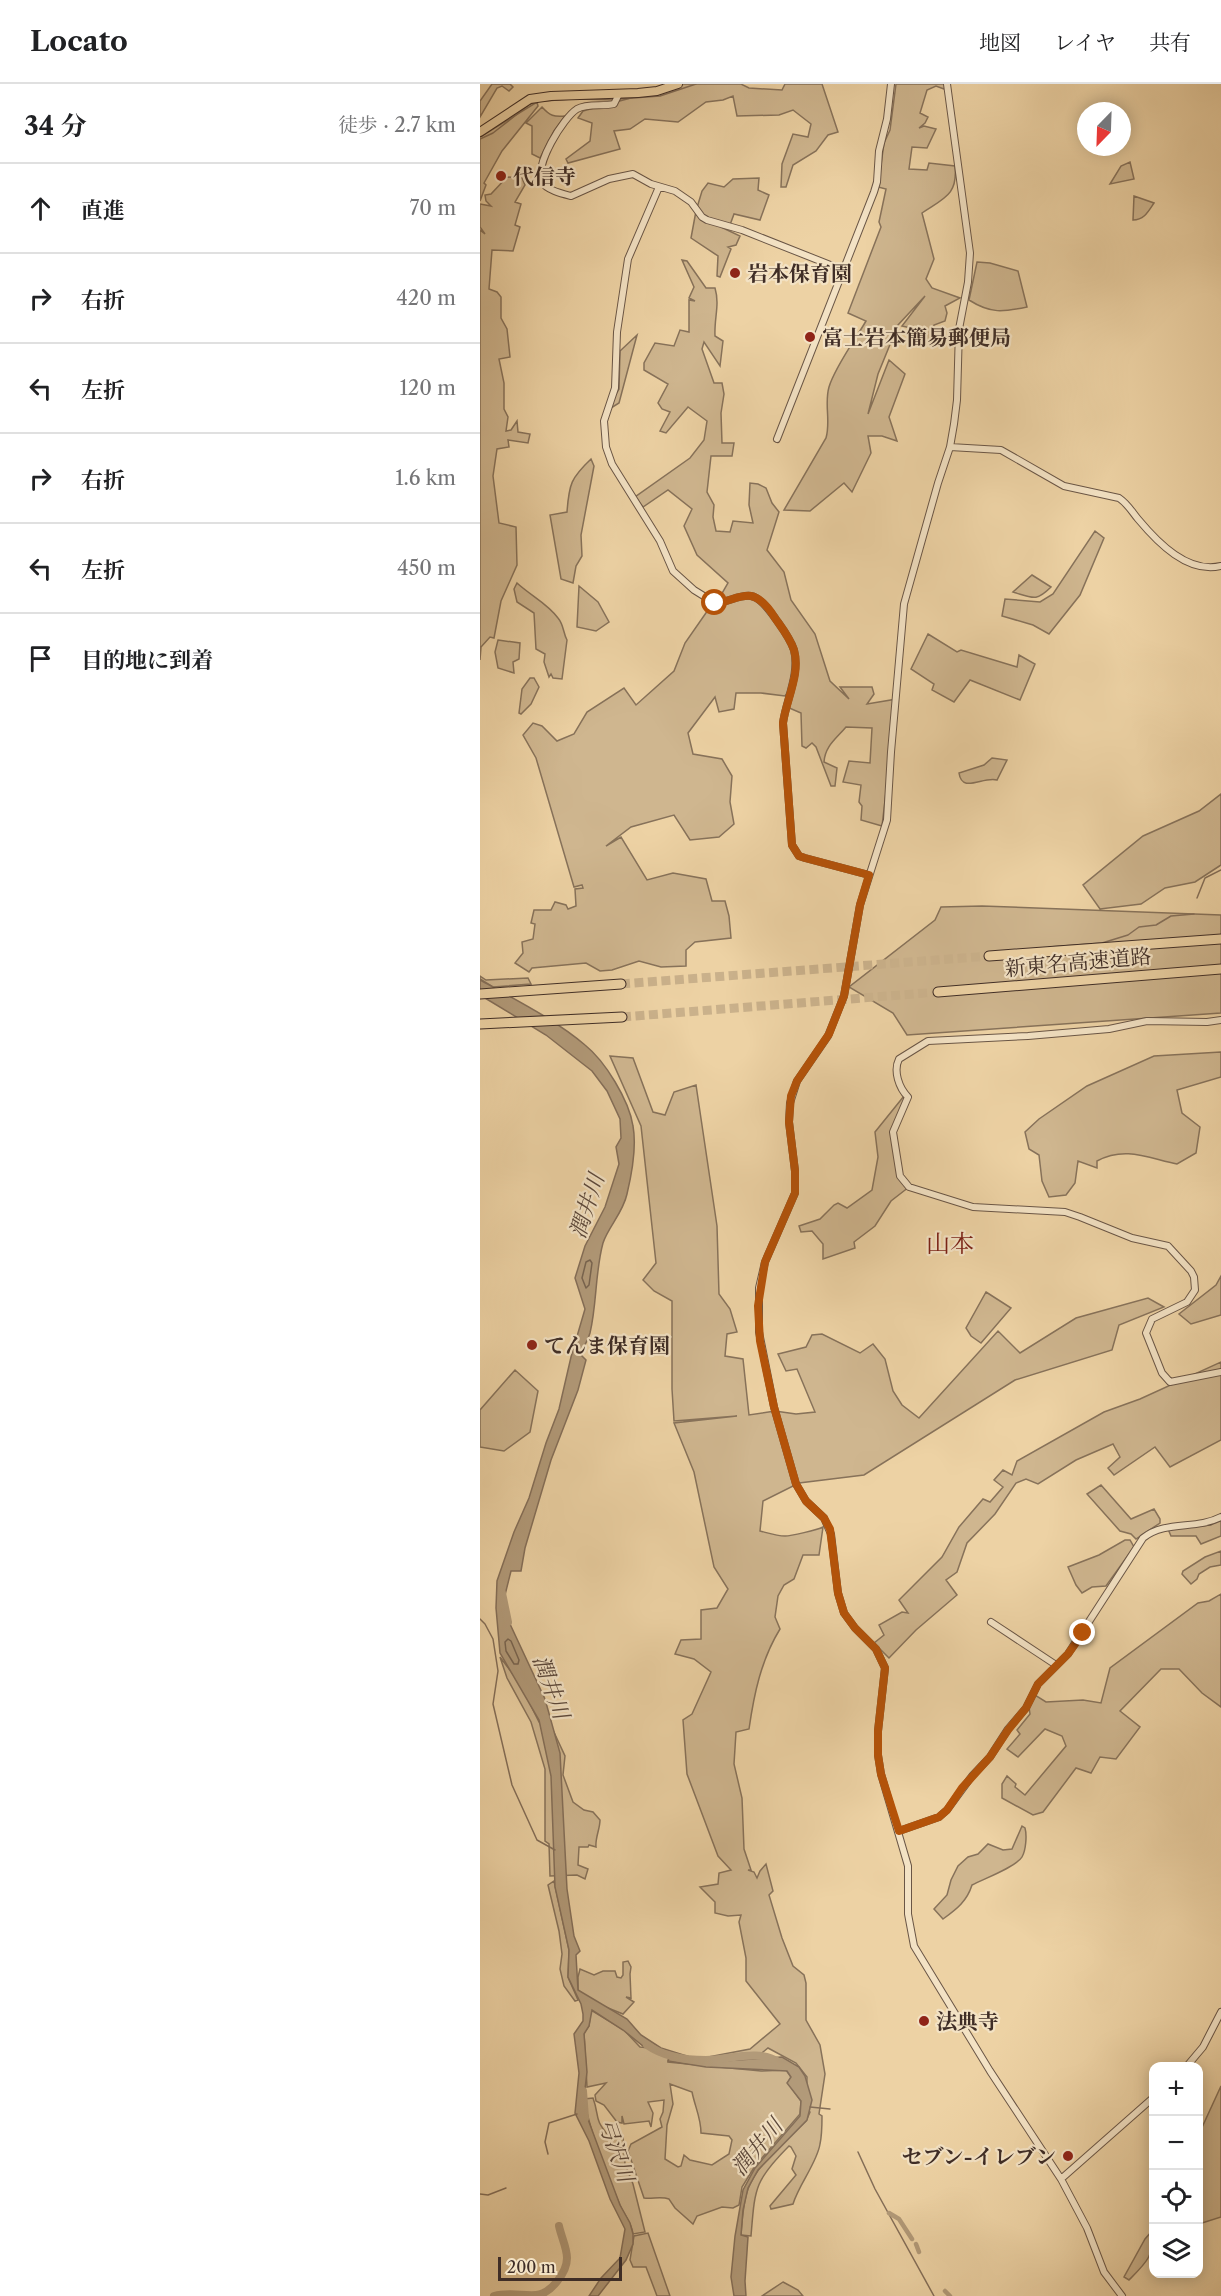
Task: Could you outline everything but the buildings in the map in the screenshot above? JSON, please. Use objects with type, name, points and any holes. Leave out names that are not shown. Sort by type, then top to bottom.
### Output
[{"type":"highway","name":"新東名高速道路","points":[[989,956],[1221,939]]},
{"type":"highway","name":"新東名高速道路","points":[[938,992],[1221,969]]},
{"type":"highway","points":[[480,994],[621,984]]},
{"type":"highway","points":[[480,1024],[622,1017]]},
{"type":"main road","points":[[480,132],[530,99],[657,91],[678,84]]},
{"type":"street","points":[[777,439],[877,182],[879,151],[891,84]]},
{"type":"street","points":[[946,84],[970,253],[968,282],[959,329],[957,400],[950,447],[904,604],[891,752],[889,810],[885,829],[860,905],[844,996],[829,1034],[797,1081],[791,1096],[789,1122],[795,1171],[795,1193],[765,1262],[758,1306],[760,1341],[774,1407],[796,1484],[806,1501],[824,1518],[830,1529],[838,1593],[844,1613],[876,1649],[885,1668],[878,1731],[878,1755],[881,1774],[908,1866],[908,1914],[914,1946],[990,2071],[1061,2179],[1087,2228],[1104,2272],[1122,2296]]},
{"type":"street","points":[[619,94],[614,104],[575,110],[561,126],[542,166],[543,184],[571,196],[580,194],[609,179],[633,174],[659,188],[675,191],[691,202],[707,220],[742,230],[843,270]]},
{"type":"street","points":[[659,188],[630,251],[623,284],[617,332],[615,388],[604,421],[608,455],[660,541],[673,570],[681,580],[715,603],[753,596],[771,611],[789,639],[794,649],[795,669],[783,723],[792,845],[799,856],[869,875]]},
{"type":"street","points":[[950,447],[1001,450],[1064,486],[1119,498],[1127,504],[1146,528],[1180,558],[1200,567],[1221,566]]},
{"type":"street","points":[[1221,1020],[1147,1021],[1109,1029],[928,1041],[899,1059],[897,1063],[896,1075],[904,1094],[908,1097],[893,1132],[900,1176],[909,1188],[973,1207],[1065,1212],[1132,1238],[1168,1246],[1191,1271],[1195,1290],[1187,1302],[1152,1319],[1146,1333],[1147,1339],[1162,1373],[1170,1382],[1221,1372]]},
{"type":"street","points":[[899,1831],[939,1817],[947,1810],[1026,1708],[1038,1684],[1068,1654],[1143,1538],[1161,1528],[1204,1524],[1221,1517]]},
{"type":"street","points":[[991,1622],[1056,1665]]},
{"type":"street","points":[[1191,2062],[1203,2047],[1221,2012]]},
{"type":"street","points":[[1061,2179],[1149,2101]]},
{"type":"shaded area","points":[[492,84],[510,84],[513,87],[509,91],[502,86],[497,88],[480,117],[480,101]]},
{"type":"shaded area","points":[[682,84],[741,84],[749,88],[782,90],[785,84],[822,84],[838,132],[828,135],[816,151],[793,165],[786,187],[781,187],[782,164],[793,134],[808,137],[811,124],[793,110],[779,115],[737,116],[733,96],[706,102],[678,122],[645,119],[630,129],[614,131],[620,149],[568,163],[566,159],[590,141],[592,123],[578,118],[583,111]]},
{"type":"shaded area","points":[[896,84],[946,84],[944,89],[936,86],[927,90],[920,113],[928,117],[919,128],[924,126],[936,129],[927,148],[912,147],[909,169],[927,170],[929,163],[955,166],[952,190],[922,213],[934,259],[926,279],[932,288],[960,298],[945,306],[947,313],[945,321],[934,325],[930,341],[916,343],[916,329],[902,326],[925,296],[898,325],[878,374],[868,414],[889,360],[905,374],[889,417],[897,441],[882,436],[868,436],[871,453],[852,492],[844,483],[810,511],[784,510],[826,438],[829,387],[840,362],[866,321],[848,313],[881,227],[879,222],[886,189],[878,187],[884,143],[890,130]]},
{"type":"shaded area","points":[[537,102],[538,106],[502,151],[484,183],[486,185],[480,201],[480,137]]},
{"type":"shaded area","points":[[542,107],[552,115],[565,116],[540,158],[532,154],[532,126],[526,123]]},
{"type":"shaded area","points":[[1130,162],[1134,179],[1110,184],[1121,166]]},
{"type":"shaded area","points":[[507,177],[522,178],[525,185],[515,202],[521,204],[515,225],[520,227],[513,251],[492,250],[489,289],[497,292],[501,297],[501,318],[507,329],[510,357],[499,359],[504,383],[504,409],[508,417],[506,431],[511,430],[517,421],[518,432],[530,434],[528,443],[508,440],[509,447],[497,449],[493,476],[499,523],[516,527],[517,565],[501,601],[494,638],[490,637],[481,647],[480,660],[480,230],[485,234],[480,227],[480,204],[491,206],[486,201],[485,195],[491,194]]},
{"type":"shaded area","points":[[759,178],[758,190],[769,195],[760,220],[734,214],[730,225],[723,228],[740,236],[736,245],[728,247],[731,249],[720,277],[717,276],[718,256],[691,238],[702,191],[708,183],[724,187],[733,179]]},
{"type":"shaded area","points":[[1134,196],[1154,203],[1143,217],[1137,220],[1133,220]]},
{"type":"shaded area","points":[[682,260],[687,261],[706,288],[715,288],[717,300],[715,336],[723,341],[720,366],[704,342],[702,349],[714,383],[722,383],[724,394],[721,413],[722,443],[734,443],[732,456],[711,456],[707,492],[714,505],[713,517],[716,531],[730,532],[733,521],[753,523],[749,505],[750,483],[766,488],[772,503],[779,512],[767,550],[784,572],[791,600],[815,634],[830,681],[849,699],[840,687],[872,687],[874,694],[867,704],[897,699],[882,826],[861,820],[862,806],[859,802],[861,785],[843,782],[849,761],[870,763],[872,728],[846,727],[826,751],[824,762],[837,768],[835,786],[831,786],[816,747],[812,743],[806,748],[802,746],[801,713],[787,707],[790,689],[785,696],[736,693],[734,709],[719,712],[715,697],[688,733],[693,754],[722,759],[732,776],[730,802],[734,824],[719,837],[690,840],[674,815],[631,827],[606,846],[621,837],[647,880],[673,873],[706,879],[712,901],[725,901],[731,938],[695,942],[686,950],[686,966],[661,967],[639,961],[612,970],[600,971],[586,963],[532,968],[529,972],[515,963],[523,953],[522,942],[533,939],[535,924],[531,923],[534,910],[551,910],[555,902],[566,905],[568,909],[576,906],[575,889],[583,888],[582,885],[574,887],[536,758],[523,735],[533,723],[542,726],[557,741],[574,734],[587,712],[624,688],[636,705],[674,671],[685,643],[708,610],[718,608],[721,595],[728,583],[697,555],[684,526],[692,509],[668,490],[643,507],[635,497],[690,458],[704,440],[707,421],[688,407],[666,433],[660,431],[670,412],[662,409],[658,403],[668,384],[644,370],[644,363],[655,343],[674,346],[680,330],[689,332],[689,300],[695,301],[689,298],[694,287]]},
{"type":"shaded area","points":[[977,262],[990,263],[1018,271],[1027,307],[997,311],[984,308],[969,300]]},
{"type":"shaded area","points":[[637,335],[619,403],[611,408],[610,404],[619,389],[620,351]]},
{"type":"shaded area","points":[[591,459],[594,466],[581,535],[582,556],[576,566],[573,583],[561,579],[550,515],[567,512],[572,482]]},
{"type":"shaded area","points":[[1095,531],[1104,538],[1080,595],[1049,634],[1033,625],[1002,616],[1005,599],[1040,602],[1053,594]]},
{"type":"shaded area","points":[[1032,575],[1051,587],[1038,597],[1013,592]]},
{"type":"shaded area","points":[[517,583],[549,608],[561,623],[567,640],[562,679],[553,678],[551,674],[549,677],[544,662],[545,654],[536,649],[534,613],[517,602],[514,589]]},
{"type":"shaded area","points":[[579,586],[598,602],[609,622],[596,631],[577,627]]},
{"type":"shaded area","points":[[928,634],[957,652],[961,650],[1017,667],[1019,655],[1035,664],[1020,700],[970,680],[954,702],[932,690],[934,684],[911,669]]},
{"type":"shaded area","points":[[498,640],[520,643],[519,659],[513,662],[514,673],[498,668],[495,652]]},
{"type":"shaded area","points":[[530,678],[534,678],[539,687],[531,704],[521,714],[519,713],[522,689]]},
{"type":"shaded area","points":[[992,758],[1007,760],[997,780],[969,783],[961,779],[959,773],[984,765]]},
{"type":"shaded area","points":[[1221,794],[1221,865],[1195,882],[1165,888],[1141,904],[1100,909],[1083,885],[1143,836],[1199,811]]},
{"type":"shaded area","points":[[982,906],[1221,915],[1221,1013],[907,1035],[893,1013],[849,987],[935,920],[941,907]]},
{"type":"shaded area","points":[[480,976],[486,980],[528,978],[531,984],[493,987],[480,979]]},
{"type":"shaded area","points":[[1221,1052],[1221,1077],[1177,1090],[1182,1113],[1200,1127],[1196,1153],[1177,1164],[1127,1154],[1117,1154],[1097,1161],[1097,1168],[1078,1161],[1075,1183],[1066,1195],[1049,1197],[1042,1181],[1039,1155],[1029,1149],[1025,1132],[1039,1119],[1087,1086],[1154,1056]]},
{"type":"shaded area","points":[[610,1056],[633,1058],[653,1112],[665,1115],[674,1092],[696,1085],[717,1226],[719,1294],[730,1309],[737,1332],[727,1334],[725,1356],[743,1359],[749,1415],[775,1411],[796,1414],[815,1412],[797,1369],[786,1371],[778,1354],[806,1347],[812,1335],[822,1334],[860,1353],[873,1344],[885,1359],[893,1391],[902,1405],[919,1418],[998,1331],[1020,1353],[1076,1318],[1148,1298],[1164,1307],[1119,1325],[1112,1350],[1015,1380],[864,1475],[799,1483],[763,1501],[760,1531],[785,1536],[823,1527],[819,1555],[803,1555],[794,1579],[784,1585],[778,1596],[775,1617],[780,1629],[759,1678],[749,1729],[736,1732],[734,1764],[742,1798],[744,1849],[751,1870],[748,1870],[754,1872],[757,1878],[766,1864],[773,1891],[769,1895],[782,1938],[793,1966],[804,1975],[806,2020],[820,2045],[825,2074],[819,2114],[822,2116],[821,2137],[815,2159],[793,2204],[771,2209],[770,2206],[796,2175],[792,2169],[796,2156],[791,2147],[789,2146],[777,2158],[758,2186],[751,2236],[741,2235],[748,2189],[766,2161],[806,2121],[810,2112],[806,2110],[807,2077],[796,2063],[768,2048],[752,2061],[709,2065],[703,2058],[750,2049],[780,2024],[746,1981],[746,1958],[739,1922],[741,1915],[728,1916],[715,1913],[715,1902],[700,1887],[718,1884],[719,1873],[731,1870],[718,1856],[687,1774],[683,1720],[692,1714],[711,1672],[694,1659],[675,1654],[681,1640],[701,1639],[701,1610],[717,1608],[728,1589],[714,1567],[694,1472],[674,1423],[737,1416],[674,1421],[672,1301],[654,1291],[643,1280],[656,1263],[641,1126]]},
{"type":"shaded area","points":[[904,1096],[907,1100],[893,1132],[900,1176],[909,1187],[891,1201],[875,1226],[854,1242],[855,1248],[823,1259],[823,1244],[812,1231],[801,1232],[799,1226],[820,1219],[838,1203],[847,1208],[872,1190],[878,1157],[875,1132]]},
{"type":"shaded area","points":[[1221,1276],[1221,1315],[1191,1324],[1179,1314],[1216,1285]]},
{"type":"shaded area","points":[[986,1292],[1011,1308],[981,1343],[971,1336],[966,1328]]},
{"type":"shaded area","points":[[1221,1362],[1221,1440],[1170,1467],[1155,1447],[1114,1475],[1108,1468],[1120,1457],[1113,1444],[1076,1460],[1038,1484],[1026,1479],[1016,1483],[995,1514],[967,1543],[957,1572],[946,1580],[957,1595],[916,1630],[889,1658],[874,1643],[884,1635],[879,1625],[902,1612],[908,1613],[899,1600],[942,1557],[959,1527],[983,1499],[990,1502],[1003,1487],[994,1480],[1003,1470],[1012,1475],[1017,1461],[1104,1412],[1140,1399]]},
{"type":"shaded area","points":[[515,1370],[538,1391],[530,1432],[504,1451],[480,1447],[480,1410]]},
{"type":"shaded area","points":[[1101,1485],[1131,1519],[1154,1509],[1160,1523],[1136,1539],[1131,1534],[1120,1531],[1087,1494]]},
{"type":"shaded area","points":[[1221,1518],[1221,1536],[1201,1544],[1196,1536],[1171,1536],[1168,1529],[1211,1525]]},
{"type":"shaded area","points":[[1125,1540],[1130,1540],[1134,1547],[1106,1586],[1092,1587],[1082,1593],[1068,1567],[1099,1555]]},
{"type":"shaded area","points":[[1221,1551],[1221,1565],[1210,1567],[1199,1574],[1191,1584],[1182,1574],[1183,1571],[1205,1557]]},
{"type":"shaded area","points":[[1221,1594],[1221,1707],[1202,1693],[1179,1669],[1161,1669],[1120,1711],[1140,1727],[1116,1759],[1100,1757],[1091,1773],[1076,1768],[1043,1812],[1033,1815],[1002,1798],[1002,1784],[1007,1776],[1025,1795],[1066,1746],[1062,1736],[1045,1729],[1018,1757],[1007,1749],[1020,1734],[1017,1730],[1030,1714],[1029,1707],[1035,1695],[1046,1702],[1083,1700],[1101,1703],[1110,1668],[1198,1603],[1209,1601]]},
{"type":"shaded area","points":[[500,1657],[519,1682],[539,1722],[552,1728],[565,1756],[563,1775],[573,1802],[584,1810],[593,1812],[600,1820],[596,1847],[589,1845],[579,1847],[578,1865],[588,1869],[585,1879],[577,1875],[550,1876],[549,1844],[545,1841],[545,1769],[531,1722],[507,1678]]},
{"type":"shaded area","points":[[1022,1826],[1025,1828],[1026,1838],[1019,1861],[972,1885],[961,1904],[943,1919],[934,1909],[947,1895],[958,1866],[968,1857],[978,1854],[988,1844],[1003,1850],[1012,1849]]},
{"type":"shaded area","points":[[554,1881],[569,1950],[568,1977],[578,2000],[575,2001],[564,1986],[560,1969],[562,1954],[559,1931],[548,1885]]},
{"type":"shaded area","points":[[628,1961],[631,1967],[631,1998],[626,1997],[634,2002],[623,2014],[593,2002],[578,1990],[580,1969],[594,1975],[603,1971],[615,1971],[617,1977],[621,1978],[623,1962]]},
{"type":"shaded area","points":[[591,2010],[624,2030],[640,2047],[650,2048],[669,2056],[668,2062],[761,2071],[786,2070],[791,2077],[788,2083],[801,2101],[800,2114],[755,2166],[742,2187],[739,2205],[733,2208],[722,2207],[697,2216],[693,2224],[675,2208],[669,2199],[644,2198],[628,2151],[631,2144],[662,2127],[660,2119],[664,2100],[648,2102],[653,2113],[651,2127],[649,2121],[624,2124],[622,2116],[622,2123],[617,2122],[604,2105],[596,2101],[595,2095],[606,2083],[587,2087],[584,2033],[589,2026]],"holes":[[[670,2084],[692,2092],[701,2133],[729,2136],[732,2140],[729,2154],[712,2165],[690,2160],[684,2155],[681,2166],[678,2167],[665,2159],[667,2125],[673,2104]]]},
{"type":"shaded area","points":[[1221,2086],[1221,2217],[1203,2223],[1203,2170],[1203,2125]]},
{"type":"shaded area","points":[[593,2098],[599,2121],[604,2130],[609,2136],[619,2134],[623,2137],[625,2164],[633,2184],[645,2232],[633,2234],[604,2166],[590,2126],[584,2099]]},
{"type":"shaded area","points":[[648,2233],[670,2296],[657,2296],[646,2267],[633,2267],[630,2260],[634,2236]]},
{"type":"shaded area","points":[[1149,2234],[1149,2256],[1129,2280],[1124,2277]]},
{"type":"shaded area","points":[[783,2282],[798,2290],[803,2296],[762,2296]]},
{"type":"water","points":[[480,980],[548,1018],[593,1052],[608,1071],[631,1116],[634,1152],[631,1178],[625,1201],[603,1243],[590,1333],[580,1354],[586,1360],[578,1390],[551,1460],[525,1548],[521,1571],[511,1571],[502,1607],[545,1699],[560,1753],[567,1889],[574,1936],[580,1951],[576,1955],[578,1990],[627,2019],[641,2035],[661,2048],[706,2062],[782,2057],[799,2067],[805,2076],[812,2100],[807,2120],[758,2170],[748,2188],[741,2235],[748,2237],[746,2296],[734,2296],[731,2277],[743,2190],[755,2168],[800,2116],[801,2101],[787,2083],[791,2077],[787,2071],[706,2067],[668,2061],[670,2056],[682,2057],[643,2046],[592,2010],[589,2026],[584,2034],[587,2072],[583,2106],[620,2205],[630,2223],[633,2244],[626,2260],[598,2296],[589,2296],[601,2278],[620,2258],[625,2229],[610,2199],[589,2141],[575,2113],[579,2073],[574,2034],[583,2021],[583,2014],[581,2004],[568,1977],[569,1950],[555,1887],[551,1776],[539,1720],[500,1653],[496,1608],[497,1581],[529,1498],[559,1409],[585,1309],[575,1278],[585,1246],[605,1207],[619,1164],[616,1147],[621,1138],[620,1119],[607,1091],[592,1071],[546,1035],[480,995]]},
{"type":"waterway","points":[[619,99],[660,96],[696,84]]},
{"type":"waterway","points":[[544,101],[572,99]]},
{"type":"waterway","points":[[577,99],[614,100]]},
{"type":"waterway","points":[[480,139],[493,133],[530,104],[537,102]]},
{"type":"waterway","points":[[1197,898],[1205,878],[1221,870]]},
{"type":"waterway","points":[[1049,947],[1102,943],[1128,935],[1139,927],[1156,925],[1171,916],[1194,914]]},
{"type":"waterway","name":"潤井川","points":[[502,1593],[508,1622]]},
{"type":"waterway","points":[[480,1619],[493,1639],[498,1671],[493,1704],[512,1785],[537,1840],[555,1850]]},
{"type":"waterway","name":"潤井川","points":[[647,2045],[668,2055],[683,2058],[715,2060],[753,2055],[763,2056],[780,2063]]},
{"type":"waterway","name":"弓沢川","points":[[583,2091],[585,2118]]},
{"type":"waterway","points":[[810,2107],[830,2109]]},
{"type":"waterway","points":[[548,2154],[545,2142],[549,2123],[577,2114]]},
{"type":"waterway","points":[[858,2152],[875,2189],[934,2296]]},
{"type":"waterway","points":[[480,2194],[488,2195],[506,2188]]},
{"type":"waterway","points":[[889,2213],[899,2219],[912,2239]]},
{"type":"waterway","points":[[494,2296],[536,2295],[552,2287],[561,2276],[567,2258],[559,2226]]},
{"type":"waterway","points":[[916,2244],[919,2252]]},
{"type":"waterway","points":[[945,2291],[950,2296]]},
{"type":"tunnel","points":[[621,984],[989,956]]},
{"type":"tunnel","points":[[622,1017],[938,992]]},
{"type":"place","name":"代信寺","points":[[501,176]]},
{"type":"place","name":"岩本保育園","points":[[735,273]]},
{"type":"place","name":"富士岩本簡易郵便局","points":[[810,337]]},
{"type":"place","name":"てんま保育園","points":[[532,1345]]},
{"type":"place","name":"法典寺","points":[[924,2021]]},
{"type":"place","name":"セブン-イレブン","points":[[1068,2156]]},
{"type":"district","name":"山本","points":[[950,1243]]},
{"type":"route","points":[[715,603],[746,596],[753,596],[760,600],[771,611],[794,649],[795,669],[783,723],[792,845],[799,856],[869,875],[860,905],[844,996],[829,1034],[797,1081],[791,1096],[788,1113],[795,1171],[795,1193],[765,1262],[761,1275],[758,1306],[760,1341],[774,1407],[796,1484],[806,1501],[824,1518],[830,1529],[838,1593],[844,1613],[876,1649],[885,1668],[878,1731],[878,1755],[881,1774],[899,1831],[939,1817],[947,1810],[1026,1708],[1038,1684],[1068,1654],[1083,1633]]}]
